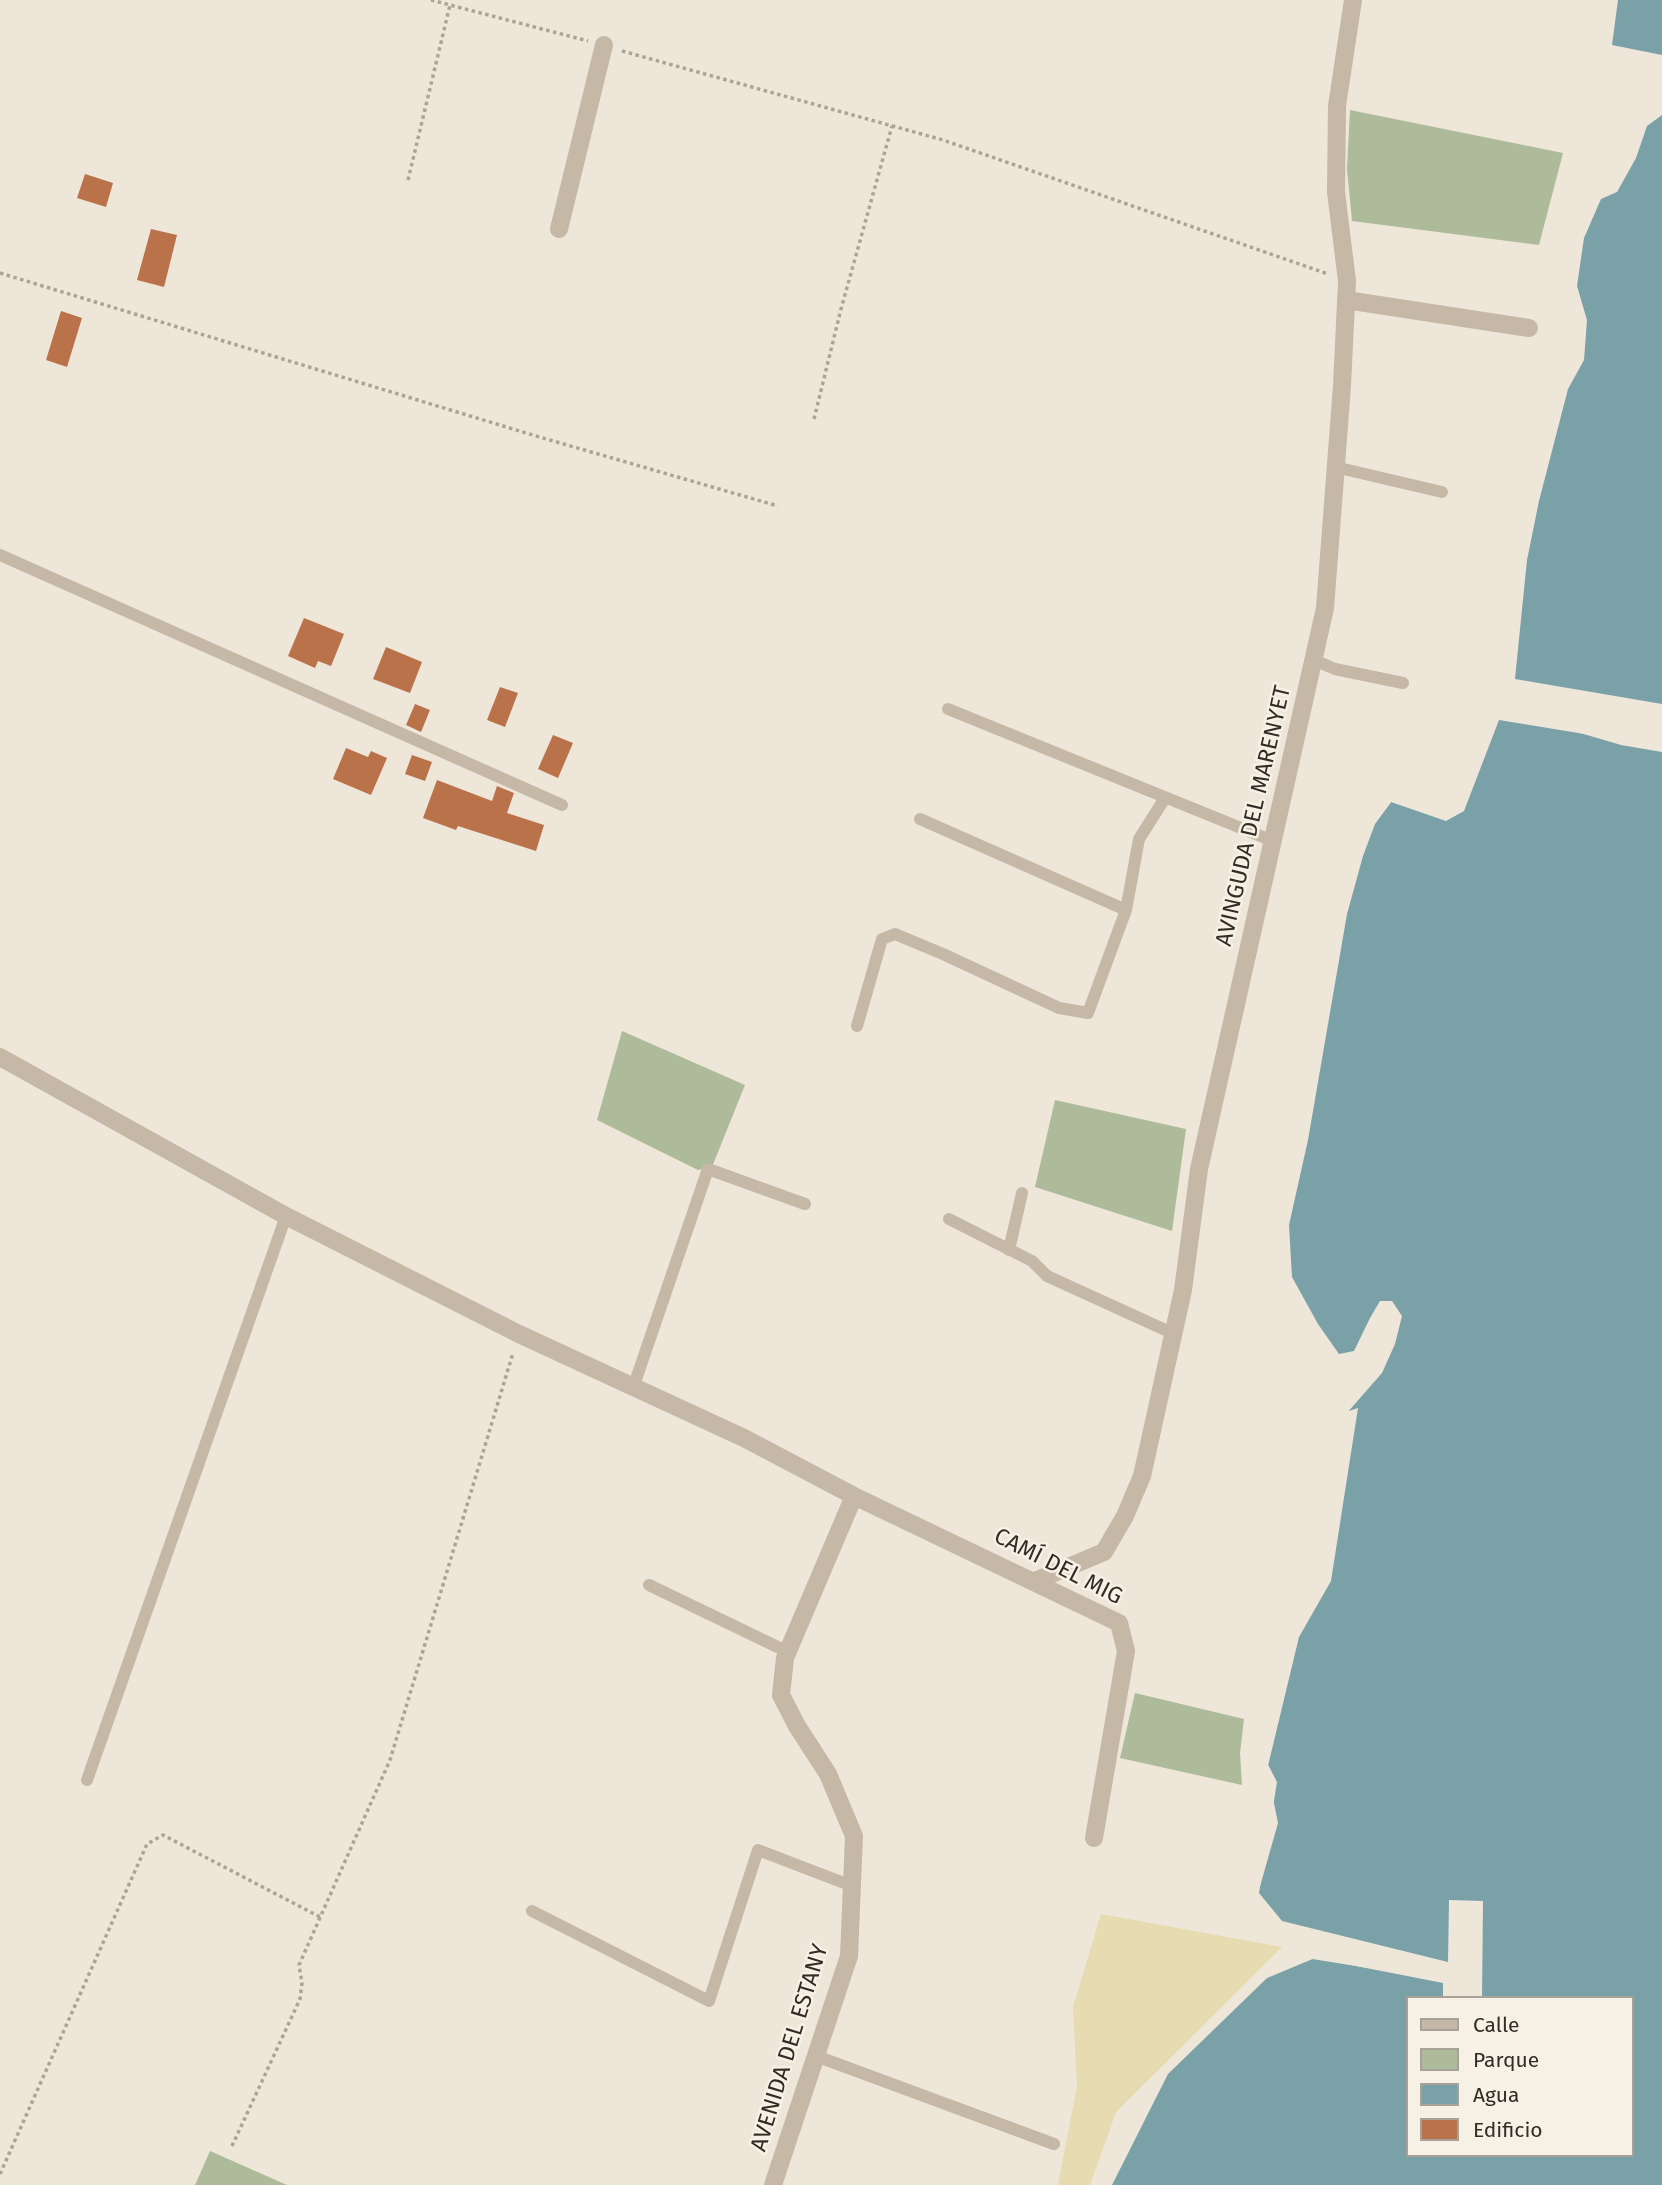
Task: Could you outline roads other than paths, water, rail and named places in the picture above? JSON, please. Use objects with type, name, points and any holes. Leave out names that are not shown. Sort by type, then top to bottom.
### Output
[{"type":"street","name":"AVINGUDA DEL MARENYET","points":[[1035,1581],[1104,1552],[1125,1516],[1142,1476],[1183,1290],[1199,1169],[1325,608],[1347,281],[1336,192],[1337,106],[1353,0]]},
{"type":"street","points":[[559,229],[604,45]]},
{"type":"street","points":[[1346,300],[1530,328]]},
{"type":"street","name":"CAMÍ DEL MIG","points":[[0,1058],[285,1216],[519,1334],[744,1438],[855,1496],[1118,1623],[1126,1651],[1094,1838]]},
{"type":"street","name":"AVENIDA DEL ESTANY","points":[[773,2185],[849,1956],[854,1836],[828,1774],[781,1695],[788,1652],[855,1496]]},
{"type":"lane","points":[[1335,467],[1442,492]]},
{"type":"lane","points":[[0,555],[562,805]]},
{"type":"lane","points":[[1314,660],[1335,669],[1403,683]]},
{"type":"lane","points":[[948,709],[1273,841]]},
{"type":"lane","points":[[857,1026],[882,939],[895,934],[1059,1008],[1088,1013],[1126,910],[1139,839],[1165,798]]},
{"type":"lane","points":[[920,820],[1126,910]]},
{"type":"lane","points":[[633,1388],[708,1169],[805,1204]]},
{"type":"lane","points":[[1009,1250],[1022,1192]]},
{"type":"lane","points":[[87,1780],[285,1216]]},
{"type":"lane","points":[[949,1219],[1032,1261],[1047,1276],[1172,1333]]},
{"type":"lane","points":[[649,1585],[788,1652]]},
{"type":"lane","points":[[532,1911],[709,2001],[758,1850],[852,1886]]},
{"type":"lane","points":[[816,2056],[1054,2144]]},
{"type":"water","points":[[1618,0],[1662,0],[1662,55],[1612,45]]},
{"type":"water","points":[[1662,115],[1662,704],[1515,679],[1527,560],[1539,501],[1568,389],[1584,360],[1587,320],[1577,286],[1584,238],[1601,199],[1617,192],[1636,158],[1647,126]]},
{"type":"water","points":[[1526,717],[1621,745],[1662,752],[1662,2185],[1112,2185],[1168,2074],[1267,1978],[1315,1958],[1443,1983],[1443,1996],[1406,1996],[1406,2157],[1634,2157],[1634,1996],[1482,1996],[1483,1901],[1449,1900],[1448,1962],[1282,1921],[1259,1893],[1277,1782],[1259,1747],[1284,1625],[1323,1578],[1346,1414],[1382,1373],[1395,1344],[1402,1316],[1392,1301],[1380,1301],[1354,1351],[1339,1354],[1318,1324],[1292,1277],[1289,1225],[1308,1140],[1347,914],[1375,824],[1395,797],[1456,811],[1474,774],[1488,721]]}]
